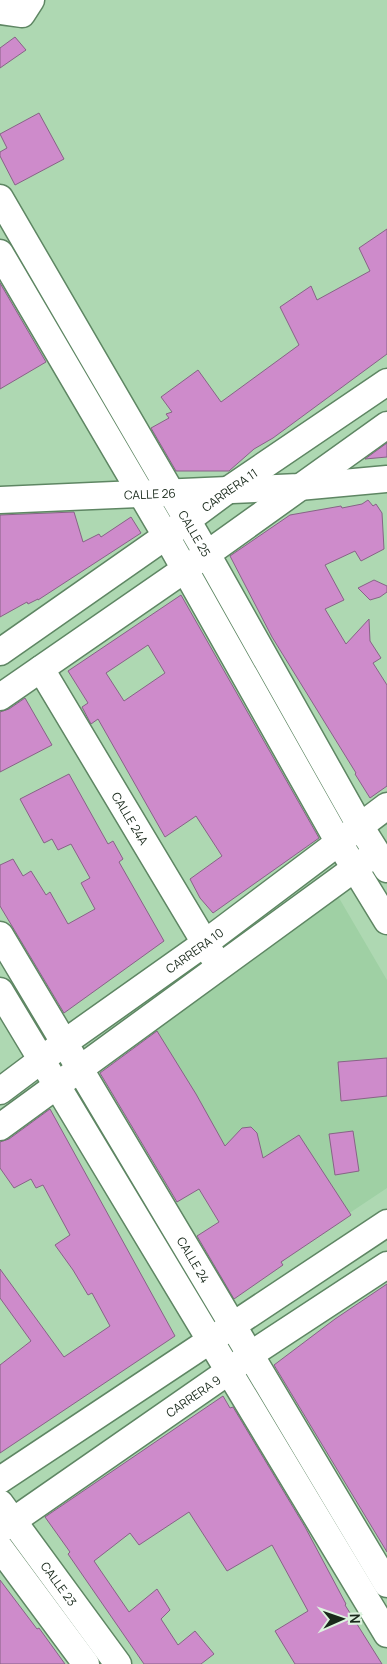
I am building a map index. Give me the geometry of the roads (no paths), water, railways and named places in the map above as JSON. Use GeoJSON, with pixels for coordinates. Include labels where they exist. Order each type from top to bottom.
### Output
{"type":"FeatureCollection","features":[{"type":"Feature","properties":{"kind":"street"},"geometry":{"type":"LineString","coordinates":[[0,11],[22,14],[31,0]]}},
{"type":"Feature","properties":{"kind":"street","name":"CALLE 25"},"geometry":{"type":"LineString","coordinates":[[4,213],[26,243],[171,492],[360,826],[384,856]]}},
{"type":"Feature","properties":{"kind":"street"},"geometry":{"type":"LineString","coordinates":[[26,243],[1,257],[166,536],[338,841],[387,921]]}},
{"type":"Feature","properties":{"kind":"street","name":"CARRERA 11"},"geometry":{"type":"LineString","coordinates":[[0,652],[166,536],[228,490],[387,382]]}},
{"type":"Feature","properties":{"kind":"street"},"geometry":{"type":"LineString","coordinates":[[0,698],[207,554],[387,425]]}},
{"type":"Feature","properties":{"kind":"street"},"geometry":{"type":"LineString","coordinates":[[300,487],[387,479]]}},
{"type":"Feature","properties":{"kind":"street","name":"CALLE 26"},"geometry":{"type":"LineString","coordinates":[[0,500],[300,487]]}},
{"type":"Feature","properties":{"kind":"street","name":"CALLE 24A"},"geometry":{"type":"LineString","coordinates":[[42,669],[220,967]]}},
{"type":"Feature","properties":{"kind":"street","name":"CARRERA 10"},"geometry":{"type":"LineString","coordinates":[[0,1091],[204,943],[387,806]]}},
{"type":"Feature","properties":{"kind":"street"},"geometry":{"type":"LineString","coordinates":[[0,1127],[356,868],[384,856]]}},
{"type":"Feature","properties":{"kind":"street","name":"CALLE 24"},"geometry":{"type":"LineString","coordinates":[[0,935],[387,1584]]}},
{"type":"Feature","properties":{"kind":"street"},"geometry":{"type":"LineString","coordinates":[[0,991],[387,1634]]}},
{"type":"Feature","properties":{"kind":"street"},"geometry":{"type":"LineString","coordinates":[[0,1480],[387,1222]]}},
{"type":"Feature","properties":{"kind":"street","name":"CARRERA 9"},"geometry":{"type":"LineString","coordinates":[[4,1518],[229,1371],[250,1354],[387,1264]]}},
{"type":"Feature","properties":{"kind":"street","name":"CALLE 23"},"geometry":{"type":"LineString","coordinates":[[4,1518],[118,1664]]}},
{"type":"Feature","properties":{"kind":"street","name":"CALLE 23"},"geometry":{"type":"LineString","coordinates":[[0,1548],[86,1664]]}}]}
